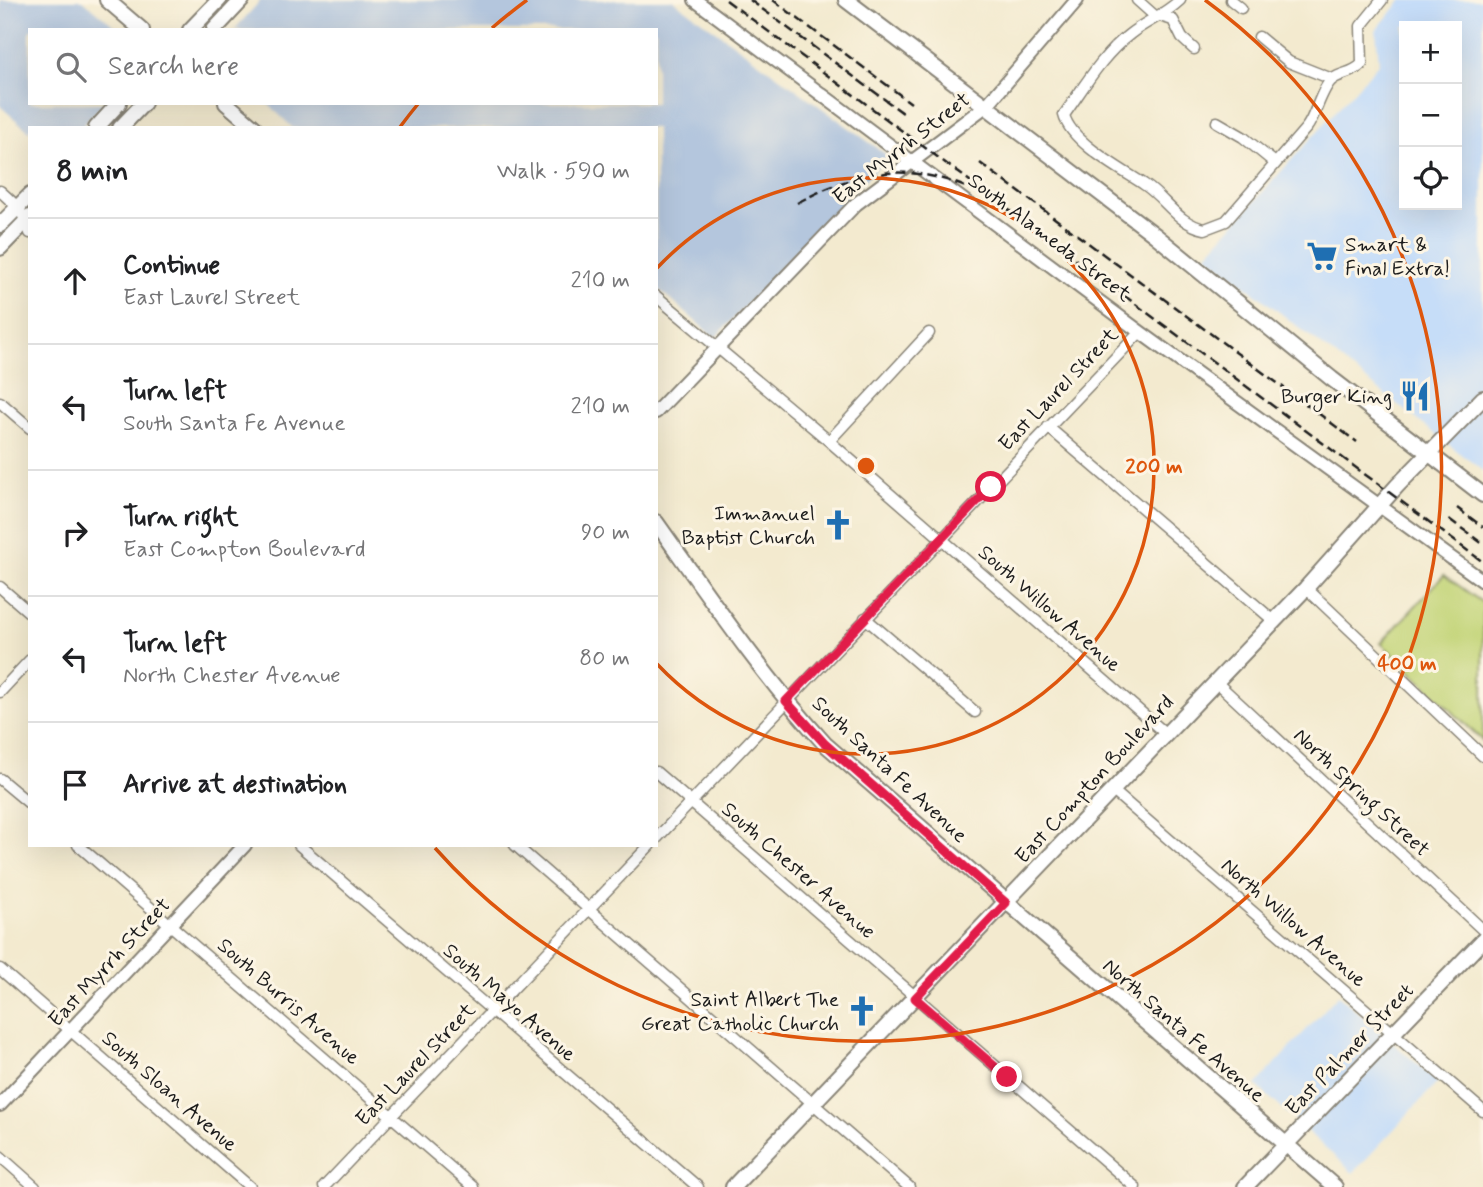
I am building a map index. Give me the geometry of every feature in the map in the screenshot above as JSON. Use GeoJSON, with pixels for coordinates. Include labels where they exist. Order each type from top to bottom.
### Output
{"type":"FeatureCollection","features":[{"type":"Feature","properties":{"kind":"main road"},"geometry":{"type":"LineString","coordinates":[[107,0],[140,28]]}},
{"type":"Feature","properties":{"kind":"main road"},"geometry":{"type":"LineString","coordinates":[[192,28],[219,0]]}},
{"type":"Feature","properties":{"kind":"main road"},"geometry":{"type":"LineString","coordinates":[[216,28],[242,0]]}},
{"type":"Feature","properties":{"kind":"main road"},"geometry":{"type":"LineString","coordinates":[[854,2],[1155,235],[1483,495]]}},
{"type":"Feature","properties":{"kind":"main road"},"geometry":{"type":"LineString","coordinates":[[98,126],[117,105]]}},
{"type":"Feature","properties":{"kind":"main road"},"geometry":{"type":"LineString","coordinates":[[122,126],[142,105]]}},
{"type":"Feature","properties":{"kind":"main road"},"geometry":{"type":"LineString","coordinates":[[228,105],[253,126]]}},
{"type":"Feature","properties":{"kind":"main road"},"geometry":{"type":"LineString","coordinates":[[0,225],[28,197]]}},
{"type":"Feature","properties":{"kind":"main road"},"geometry":{"type":"LineString","coordinates":[[0,248],[28,224]]}},
{"type":"Feature","properties":{"kind":"main road","name":"East Compton Boulevard"},"geometry":{"type":"LineString","coordinates":[[733,1187],[1306,588],[1483,398]]}},
{"type":"Feature","properties":{"kind":"main road","name":"South Santa Fe Avenue"},"geometry":{"type":"LineString","coordinates":[[658,525],[786,701],[825,744],[1006,903]]}},
{"type":"Feature","properties":{"kind":"main road","name":"North Santa Fe Avenue"},"geometry":{"type":"LineString","coordinates":[[1006,903],[1335,1187]]}},
{"type":"Feature","properties":{"kind":"main road","name":"East Palmer Street"},"geometry":{"type":"LineString","coordinates":[[1245,1187],[1483,940]]}},
{"type":"Feature","properties":{"kind":"street","name":"South Alameda Street"},"geometry":{"type":"LineString","coordinates":[[695,0],[913,160],[1140,332],[1483,581]]}},
{"type":"Feature","properties":{"kind":"street","name":"East Myrrh Street"},"geometry":{"type":"LineString","coordinates":[[658,410],[856,204],[987,105],[1077,0]]}},
{"type":"Feature","properties":{"kind":"street"},"geometry":{"type":"LineString","coordinates":[[1137,0],[1159,17],[1173,20],[1182,38],[1194,49]]}},
{"type":"Feature","properties":{"kind":"street"},"geometry":{"type":"LineString","coordinates":[[1180,0],[1159,17],[1130,34],[1091,74],[1064,116],[1070,127],[1106,160],[1145,185],[1175,214],[1194,227],[1205,229],[1226,221],[1316,114],[1323,89],[1332,79],[1354,72],[1362,64],[1361,26],[1382,0]]}},
{"type":"Feature","properties":{"kind":"street"},"geometry":{"type":"LineString","coordinates":[[1231,0],[1241,8]]}},
{"type":"Feature","properties":{"kind":"street"},"geometry":{"type":"LineString","coordinates":[[1259,37],[1289,62],[1332,79]]}},
{"type":"Feature","properties":{"kind":"street"},"geometry":{"type":"LineString","coordinates":[[1217,122],[1244,137],[1275,163]]}},
{"type":"Feature","properties":{"kind":"street"},"geometry":{"type":"LineString","coordinates":[[0,191],[18,207],[28,222]]}},
{"type":"Feature","properties":{"kind":"street","name":"South Willow Avenue"},"geometry":{"type":"LineString","coordinates":[[658,298],[829,441],[1166,734]]}},
{"type":"Feature","properties":{"kind":"street"},"geometry":{"type":"LineString","coordinates":[[829,441],[929,332]]}},
{"type":"Feature","properties":{"kind":"street","name":"East Laurel Street"},"geometry":{"type":"LineString","coordinates":[[658,837],[1140,332]]}},
{"type":"Feature","properties":{"kind":"street"},"geometry":{"type":"LineString","coordinates":[[0,402],[28,426]]}},
{"type":"Feature","properties":{"kind":"street"},"geometry":{"type":"LineString","coordinates":[[1048,426],[1274,621]]}},
{"type":"Feature","properties":{"kind":"street"},"geometry":{"type":"LineString","coordinates":[[0,587],[28,610]]}},
{"type":"Feature","properties":{"kind":"street"},"geometry":{"type":"LineString","coordinates":[[1306,588],[1483,756]]}},
{"type":"Feature","properties":{"kind":"street"},"geometry":{"type":"LineString","coordinates":[[865,618],[975,712]]}},
{"type":"Feature","properties":{"kind":"street"},"geometry":{"type":"LineString","coordinates":[[0,692],[28,662]]}},
{"type":"Feature","properties":{"kind":"street","name":"North Spring Street"},"geometry":{"type":"LineString","coordinates":[[1216,682],[1483,930]]}},
{"type":"Feature","properties":{"kind":"street","name":"South Chester Avenue"},"geometry":{"type":"LineString","coordinates":[[658,774],[1135,1187]]}},
{"type":"Feature","properties":{"kind":"street"},"geometry":{"type":"LineString","coordinates":[[0,779],[28,802]]}},
{"type":"Feature","properties":{"kind":"street","name":"North Willow Avenue"},"geometry":{"type":"LineString","coordinates":[[1112,790],[1483,1111]]}},
{"type":"Feature","properties":{"kind":"street","name":"South Burris Avenue"},"geometry":{"type":"LineString","coordinates":[[80,847],[474,1187]]}},
{"type":"Feature","properties":{"kind":"street","name":"East Myrrh Street"},"geometry":{"type":"LineString","coordinates":[[0,1105],[243,847]]}},
{"type":"Feature","properties":{"kind":"street","name":"South Mayo Avenue"},"geometry":{"type":"LineString","coordinates":[[301,847],[698,1187]]}},
{"type":"Feature","properties":{"kind":"street"},"geometry":{"type":"LineString","coordinates":[[517,847],[909,1187]]}},
{"type":"Feature","properties":{"kind":"street","name":"East Laurel Street"},"geometry":{"type":"LineString","coordinates":[[324,1187],[648,847]]}},
{"type":"Feature","properties":{"kind":"street","name":"South Sloan Avenue"},"geometry":{"type":"LineString","coordinates":[[0,969],[250,1187]]}},
{"type":"Feature","properties":{"kind":"street"},"geometry":{"type":"LineString","coordinates":[[0,1156],[35,1187]]}},
{"type":"Feature","properties":{"kind":"shaded area"},"geometry":{"type":"Polygon","coordinates":[[[0,0],[83,0],[117,28],[28,28],[28,105],[102,105],[82,126],[28,126],[28,130],[0,106],[0,0]]]}},
{"type":"Feature","properties":{"kind":"shaded area"},"geometry":{"type":"Polygon","coordinates":[[[261,0],[673,0],[888,156],[715,338],[658,289],[658,126],[291,126],[269,105],[658,105],[658,28],[236,28],[261,0]]]}},
{"type":"Feature","properties":{"kind":"shaded area"},"geometry":{"type":"Polygon","coordinates":[[[1402,0],[1483,0],[1483,471],[1206,255],[1379,63],[1376,30],[1402,0]]]}},
{"type":"Feature","properties":{"kind":"shaded area"},"geometry":{"type":"Polygon","coordinates":[[[1338,995],[1438,1082],[1353,1173],[1256,1085],[1338,995]]]}},
{"type":"Feature","properties":{"kind":"green space"},"geometry":{"type":"Polygon","coordinates":[[[1444,575],[1483,603],[1483,741],[1381,643],[1444,575]]]}},
{"type":"Feature","properties":{"kind":"railway"},"geometry":{"type":"LineString","coordinates":[[726,0],[1483,562]]}},
{"type":"Feature","properties":{"kind":"railway"},"geometry":{"type":"LineString","coordinates":[[750,0],[903,113]]}},
{"type":"Feature","properties":{"kind":"railway"},"geometry":{"type":"LineString","coordinates":[[773,0],[911,103]]}},
{"type":"Feature","properties":{"kind":"railway"},"geometry":{"type":"LineString","coordinates":[[980,163],[1357,442]]}},
{"type":"Feature","properties":{"kind":"railway"},"geometry":{"type":"LineString","coordinates":[[797,203],[840,183],[882,174],[925,175],[970,189]]}},
{"type":"Feature","properties":{"kind":"railway"},"geometry":{"type":"LineString","coordinates":[[1457,508],[1483,527]]}},
{"type":"Feature","properties":{"kind":"railway"},"geometry":{"type":"LineString","coordinates":[[1449,519],[1483,544]]}},
{"type":"Feature","properties":{"kind":"place","name":"Smart & Final Extra!"},"geometry":{"type":"Point","coordinates":[1322,256]}},
{"type":"Feature","properties":{"kind":"place","name":"Burger King"},"geometry":{"type":"Point","coordinates":[1415,396]}},
{"type":"Feature","properties":{"kind":"place","name":"Immanuel Baptist Church"},"geometry":{"type":"Point","coordinates":[838,525]}},
{"type":"Feature","properties":{"kind":"place","name":"Saint Albert The Great Catholic Church"},"geometry":{"type":"Point","coordinates":[862,1011]}},
{"type":"Feature","properties":{"kind":"route"},"geometry":{"type":"LineString","coordinates":[[991,487],[786,701],[825,744],[1006,903],[915,998],[1007,1077]]}}]}
